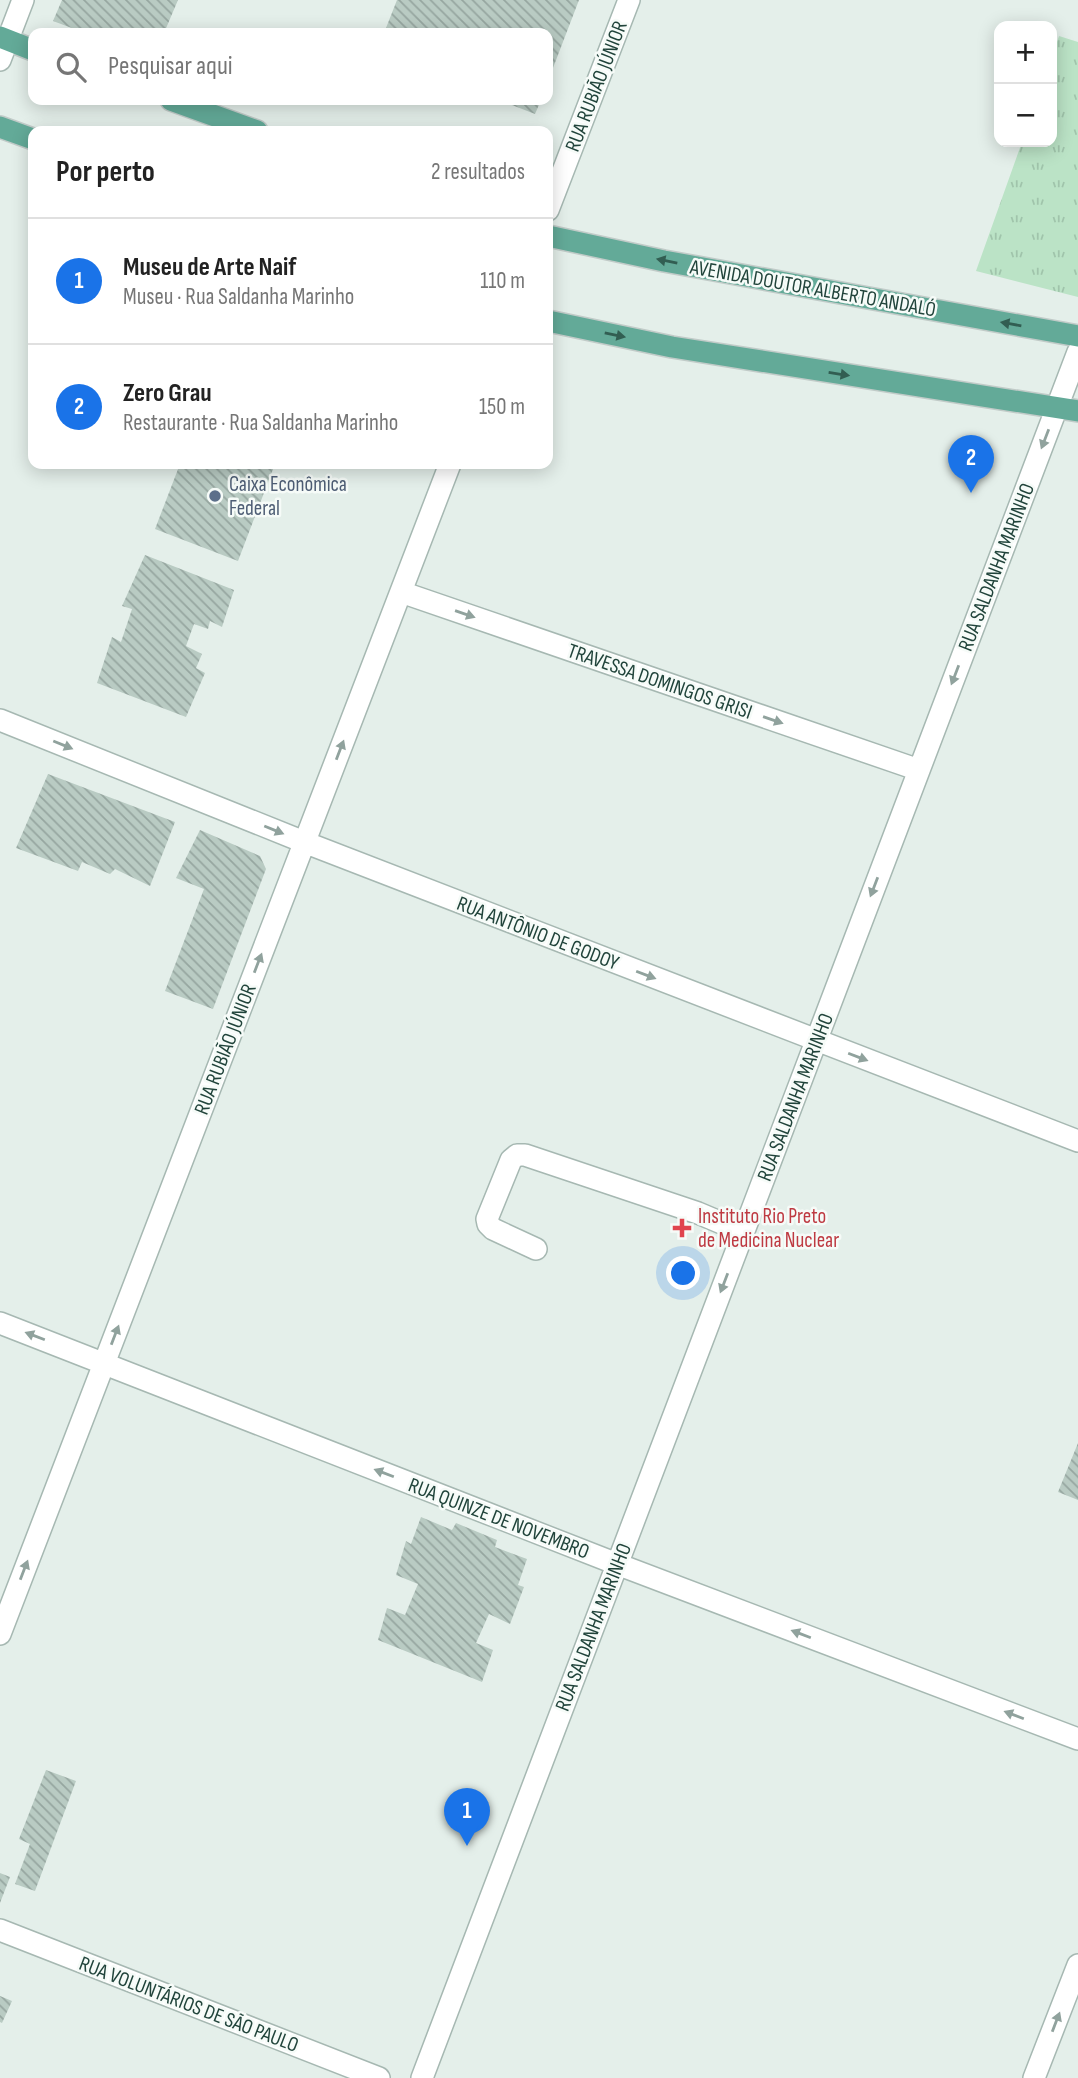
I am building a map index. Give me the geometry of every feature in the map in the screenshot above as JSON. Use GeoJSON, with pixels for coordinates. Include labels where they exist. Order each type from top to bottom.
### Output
{"type":"FeatureCollection","features":[{"type":"Feature","properties":{"kind":"main road"},"geometry":{"type":"LineString","coordinates":[[3,46],[28,49]]}},
{"type":"Feature","properties":{"kind":"main road"},"geometry":{"type":"LineString","coordinates":[[185,105],[243,126]]}},
{"type":"Feature","properties":{"kind":"main road"},"geometry":{"type":"LineString","coordinates":[[0,127],[28,137]]}},
{"type":"Feature","properties":{"kind":"main road","name":"AVENIDA DOUTOR ALBERTO ANDALÓ"},"geometry":{"type":"LineString","coordinates":[[553,237],[664,261],[1078,336]]}},
{"type":"Feature","properties":{"kind":"main road"},"geometry":{"type":"LineString","coordinates":[[553,322],[672,347],[1078,411]]}},
{"type":"Feature","properties":{"kind":"street"},"geometry":{"type":"LineString","coordinates":[[3,46],[23,0]]}},
{"type":"Feature","properties":{"kind":"street","name":"RUA RUBIÃO JÚNIOR"},"geometry":{"type":"LineString","coordinates":[[553,198],[629,0]]}},
{"type":"Feature","properties":{"kind":"street","name":"RUA SALDANHA MARINHO"},"geometry":{"type":"LineString","coordinates":[[422,2078],[1078,352]]}},
{"type":"Feature","properties":{"kind":"street","name":"RUA RUBIÃO JÚNIOR"},"geometry":{"type":"LineString","coordinates":[[0,1634],[448,469]]}},
{"type":"Feature","properties":{"kind":"street","name":"TRAVESSA DOMINGOS GRISI"},"geometry":{"type":"LineString","coordinates":[[401,592],[919,770]]}},
{"type":"Feature","properties":{"kind":"street","name":"RUA ANTÔNIO DE GODOY"},"geometry":{"type":"LineString","coordinates":[[0,720],[304,842],[1078,1141]]}},
{"type":"Feature","properties":{"kind":"street"},"geometry":{"type":"LineString","coordinates":[[536,1249],[493,1229],[486,1219],[511,1160],[517,1155],[525,1155],[698,1213],[743,1232]]}},
{"type":"Feature","properties":{"kind":"street","name":"RUA QUINZE DE NOVEMBRO"},"geometry":{"type":"LineString","coordinates":[[0,1323],[617,1564],[1078,1739]]}},
{"type":"Feature","properties":{"kind":"street","name":"RUA VOLUNTÁRIOS DE SÃO PAULO"},"geometry":{"type":"LineString","coordinates":[[0,1930],[379,2078]]}},
{"type":"Feature","properties":{"kind":"street"},"geometry":{"type":"LineString","coordinates":[[1034,2078],[1078,1965]]}},
{"type":"Feature","properties":{"kind":"green space"},"geometry":{"type":"Polygon","coordinates":[[[1059,36],[1078,42],[1078,297],[976,271],[1020,147],[1057,147],[1059,36]]]}},
{"type":"Feature","properties":{"kind":"building"},"geometry":{"type":"Polygon","coordinates":[[[62,0],[178,0],[166,28],[72,28],[53,21],[62,0]]]}},
{"type":"Feature","properties":{"kind":"building"},"geometry":{"type":"Polygon","coordinates":[[[397,0],[579,0],[553,68],[553,28],[386,28],[397,0]]]}},
{"type":"Feature","properties":{"kind":"building"},"geometry":{"type":"Polygon","coordinates":[[[512,105],[539,105],[535,114],[512,105]]]}},
{"type":"Feature","properties":{"kind":"building","name":"Caixa Econômica Federal"},"geometry":{"type":"Polygon","coordinates":[[[178,469],[273,469],[238,561],[155,529],[178,469]]]}},
{"type":"Feature","properties":{"kind":"building"},"geometry":{"type":"Polygon","coordinates":[[[145,555],[234,590],[222,627],[210,621],[208,629],[194,624],[186,646],[202,654],[196,668],[205,673],[186,717],[97,683],[112,637],[121,642],[132,609],[122,606],[145,555]]]}},
{"type":"Feature","properties":{"kind":"building"},"geometry":{"type":"Polygon","coordinates":[[[48,774],[175,822],[150,886],[115,869],[110,874],[82,862],[78,871],[16,848],[48,774]]]}},
{"type":"Feature","properties":{"kind":"building"},"geometry":{"type":"Polygon","coordinates":[[[200,830],[260,856],[266,869],[213,1009],[165,991],[204,889],[176,878],[200,830]]]}},
{"type":"Feature","properties":{"kind":"building"},"geometry":{"type":"Polygon","coordinates":[[[1078,1443],[1078,1500],[1058,1492],[1078,1443]]]}},
{"type":"Feature","properties":{"kind":"building"},"geometry":{"type":"Polygon","coordinates":[[[421,1517],[452,1530],[456,1523],[497,1540],[495,1547],[527,1559],[518,1585],[524,1587],[510,1624],[489,1614],[476,1643],[493,1650],[482,1682],[378,1640],[387,1608],[405,1615],[418,1584],[396,1575],[406,1541],[411,1544],[421,1517]]]}},
{"type":"Feature","properties":{"kind":"building"},"geometry":{"type":"Polygon","coordinates":[[[46,1770],[76,1781],[35,1891],[15,1884],[30,1844],[19,1839],[46,1770]]]}},
{"type":"Feature","properties":{"kind":"building"},"geometry":{"type":"Polygon","coordinates":[[[0,1873],[10,1877],[0,1903],[0,1873]]]}},
{"type":"Feature","properties":{"kind":"building"},"geometry":{"type":"Polygon","coordinates":[[[0,1996],[12,2001],[2,2023],[0,2022],[0,1996]]]}},
{"type":"Feature","properties":{"kind":"place","name":"Zero Grau"},"geometry":{"type":"Point","coordinates":[971,493]}},
{"type":"Feature","properties":{"kind":"place","name":"Caixa Econômica Federal"},"geometry":{"type":"Point","coordinates":[215,496]}},
{"type":"Feature","properties":{"kind":"place","name":"Instituto Rio Preto de Medicina Nuclear"},"geometry":{"type":"Point","coordinates":[682,1228]}},
{"type":"Feature","properties":{"kind":"place","name":"Museu de Arte Naif"},"geometry":{"type":"Point","coordinates":[467,1846]}}]}
